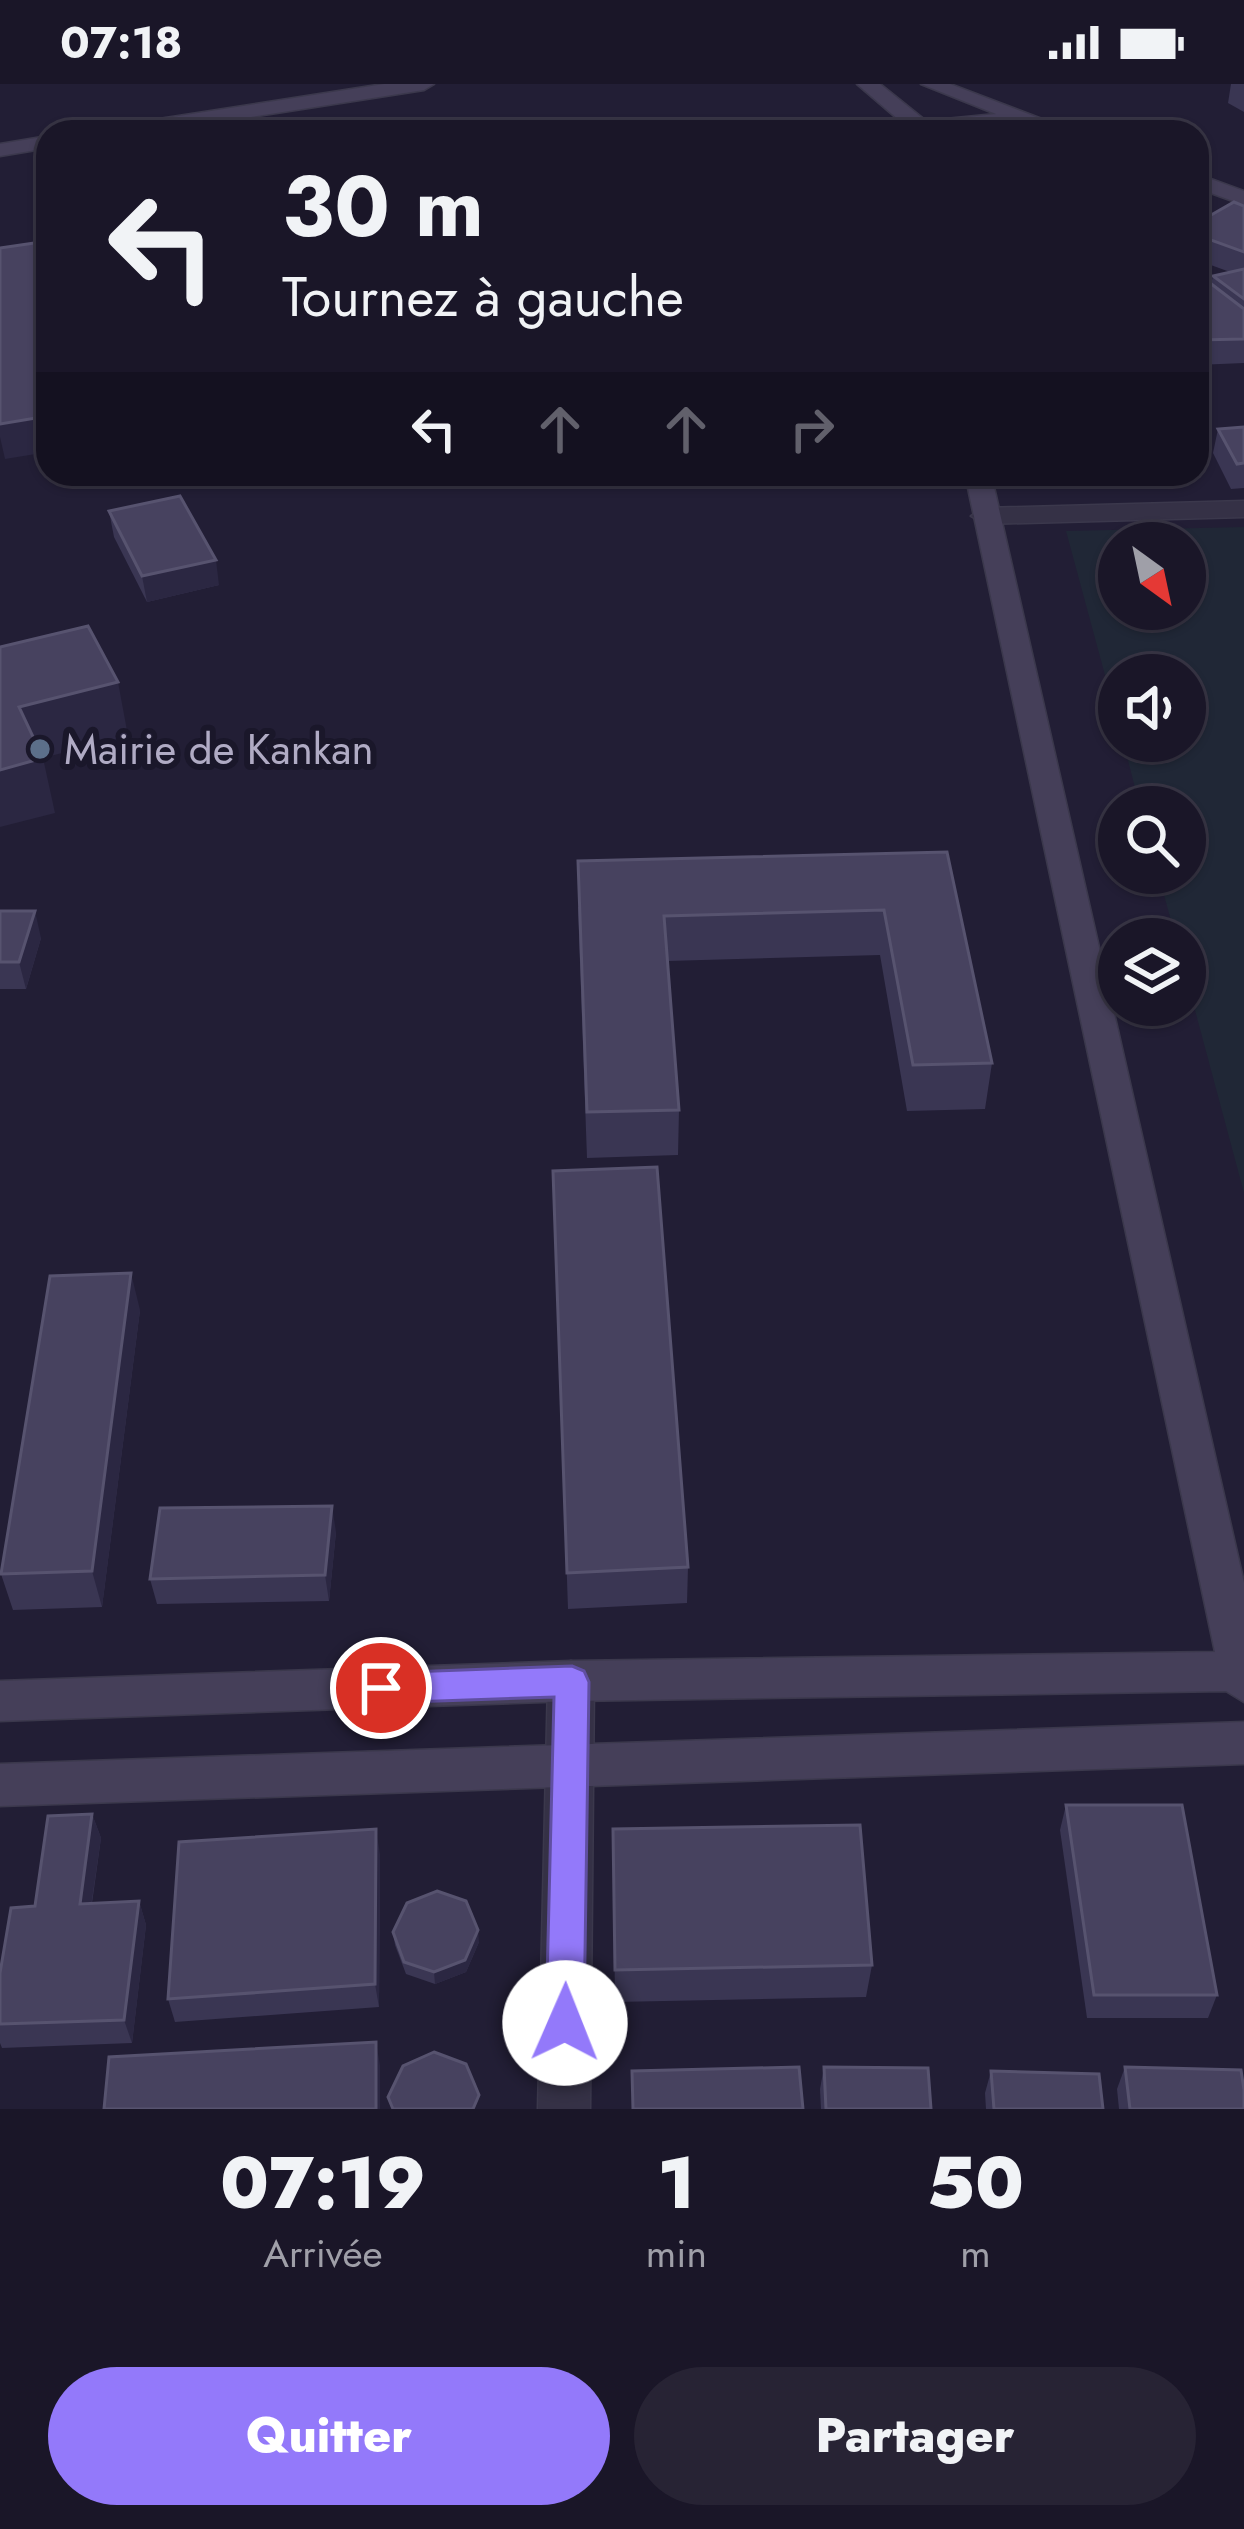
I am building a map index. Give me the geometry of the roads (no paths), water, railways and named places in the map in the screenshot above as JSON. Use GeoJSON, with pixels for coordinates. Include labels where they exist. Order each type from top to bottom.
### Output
{"type":"FeatureCollection","features":[{"type":"Feature","properties":{"kind":"street"},"geometry":{"type":"LineString","coordinates":[[192,120],[424,84]]}},
{"type":"Feature","properties":{"kind":"street"},"geometry":{"type":"LineString","coordinates":[[867,84],[912,120]]}},
{"type":"Feature","properties":{"kind":"street"},"geometry":{"type":"LineString","coordinates":[[931,84],[1033,120]]}},
{"type":"Feature","properties":{"kind":"street"},"geometry":{"type":"LineString","coordinates":[[1011,120],[1028,118]]}},
{"type":"Feature","properties":{"kind":"street"},"geometry":{"type":"LineString","coordinates":[[0,150],[36,144]]}},
{"type":"Feature","properties":{"kind":"street"},"geometry":{"type":"LineString","coordinates":[[1209,186],[1244,199]]}},
{"type":"Feature","properties":{"kind":"street"},"geometry":{"type":"LineString","coordinates":[[0,1701],[572,1682],[1243,1675],[981,486]]}},
{"type":"Feature","properties":{"kind":"street"},"geometry":{"type":"LineString","coordinates":[[985,516],[1244,509]]}},
{"type":"Feature","properties":{"kind":"street"},"geometry":{"type":"LineString","coordinates":[[564,2109],[572,1682]]}},
{"type":"Feature","properties":{"kind":"street"},"geometry":{"type":"LineString","coordinates":[[0,1785],[1244,1743]]}},
{"type":"Feature","properties":{"kind":"place","name":"Mairie de Kankan"},"geometry":{"type":"Point","coordinates":[40,749]}}]}
